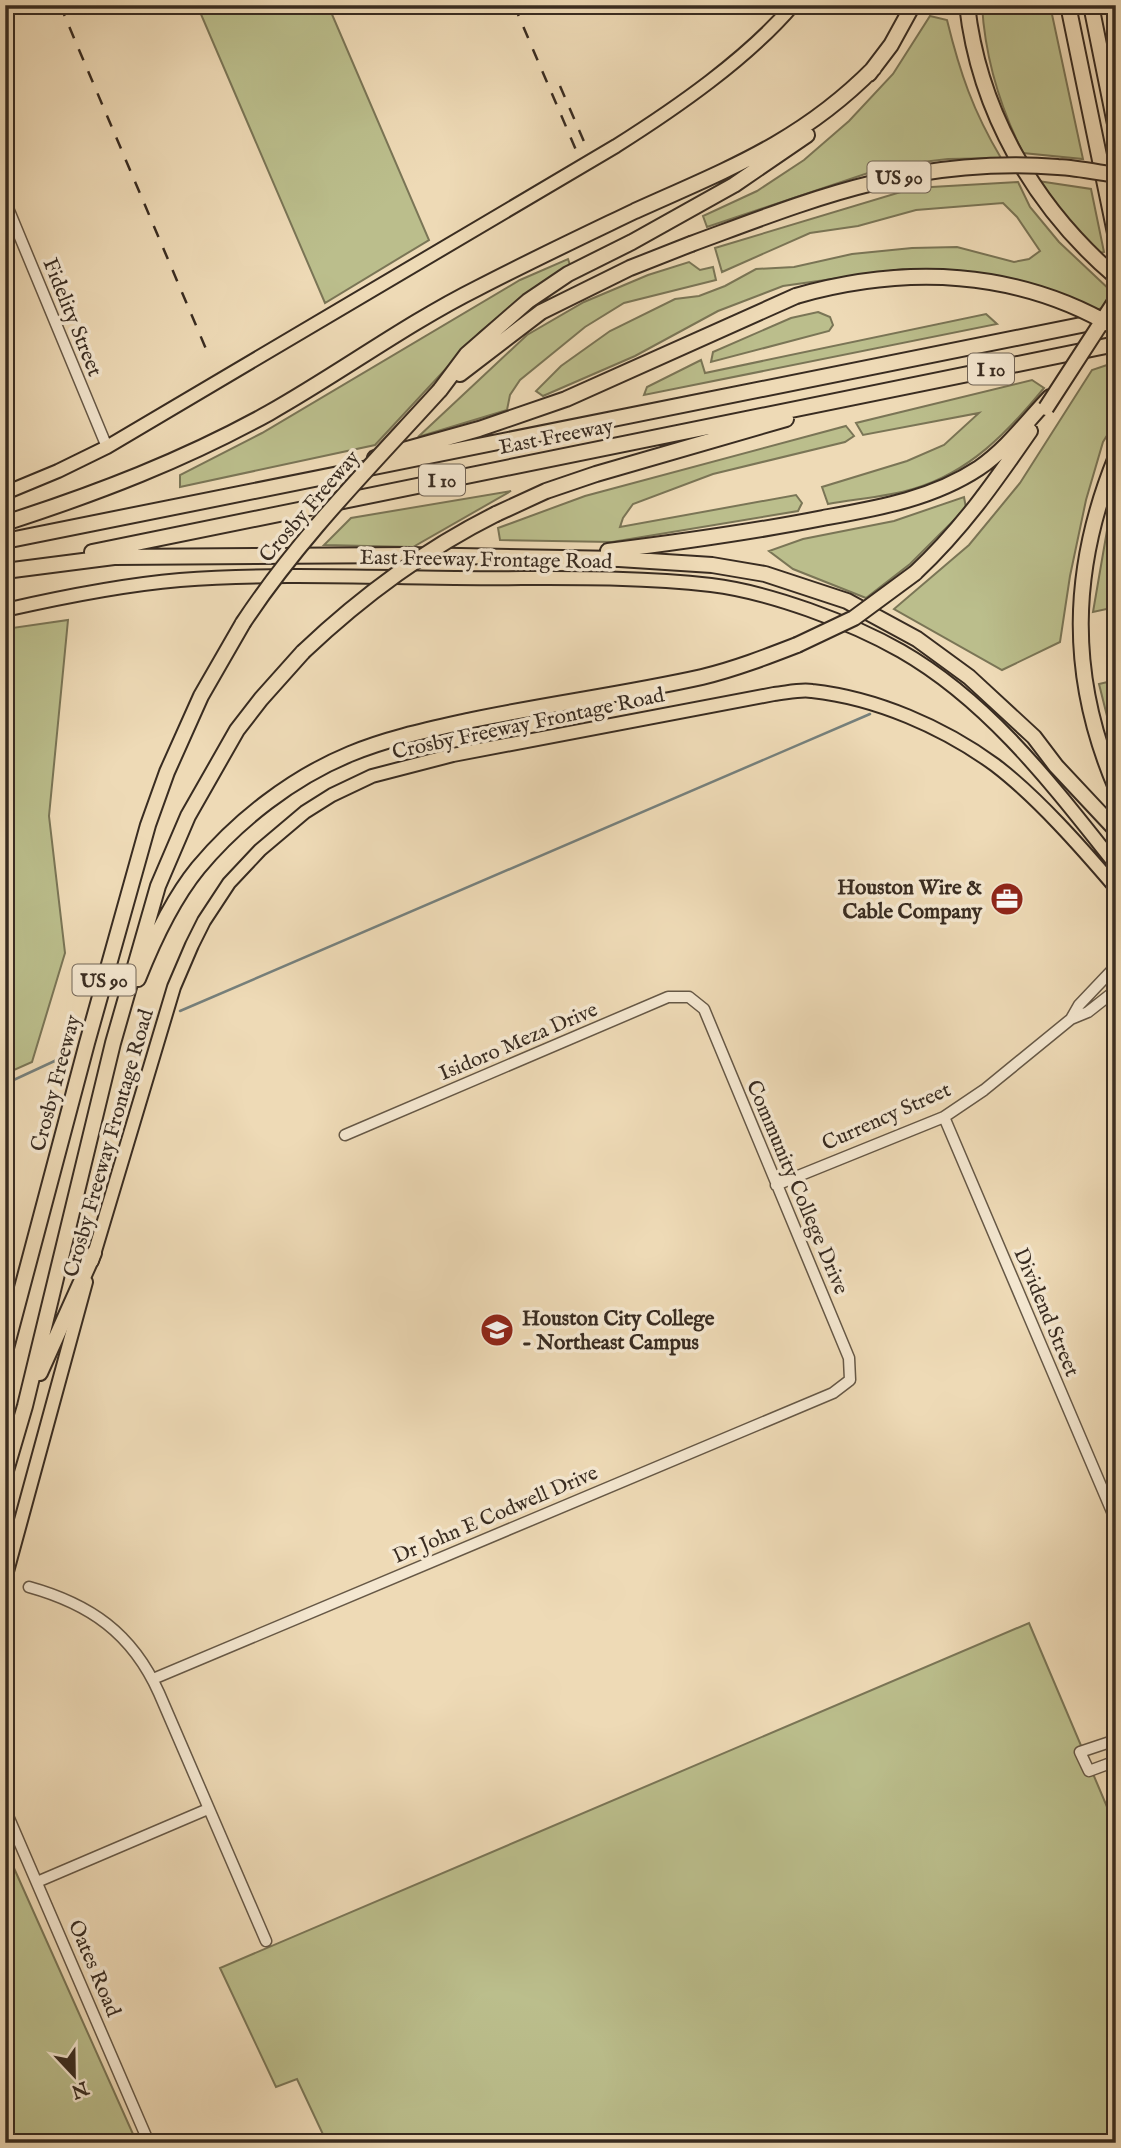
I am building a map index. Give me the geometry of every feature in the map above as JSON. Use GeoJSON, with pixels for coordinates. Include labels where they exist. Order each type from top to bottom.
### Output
{"type":"FeatureCollection","features":[{"type":"Feature","properties":{"kind":"highway"},"geometry":{"type":"LineString","coordinates":[[470,358],[520,308],[568,274],[700,204],[781,155],[823,123],[874,68],[914,5]]}},
{"type":"Feature","properties":{"kind":"highway"},"geometry":{"type":"LineString","coordinates":[[967,5],[983,83],[1000,126],[1021,165],[1048,205],[1076,238],[1116,277]]}},
{"type":"Feature","properties":{"kind":"highway"},"geometry":{"type":"LineString","coordinates":[[1068,5],[1116,238]]}},
{"type":"Feature","properties":{"kind":"highway"},"geometry":{"type":"LineString","coordinates":[[1091,5],[1116,129]]}},
{"type":"Feature","properties":{"kind":"highway"},"geometry":{"type":"LineString","coordinates":[[5,523],[112,488],[229,434],[269,413],[474,290],[776,145],[830,108],[874,68]]}},
{"type":"Feature","properties":{"kind":"highway","name":"Crosby Freeway"},"geometry":{"type":"LineString","coordinates":[[5,1352],[90,1030],[148,825],[167,772],[201,696],[267,586],[317,526],[470,358],[541,312],[630,268],[827,196],[874,182],[1004,166],[1057,167],[1116,175]]}},
{"type":"Feature","properties":{"kind":"highway"},"geometry":{"type":"LineString","coordinates":[[287,485],[540,408],[612,379],[796,296],[870,279],[920,276],[1009,285],[1037,292],[1093,314],[1116,328]]}},
{"type":"Feature","properties":{"kind":"highway"},"geometry":{"type":"LineString","coordinates":[[558,556],[769,529],[892,505],[950,485],[980,467],[1018,434],[1044,406],[1116,300]]}},
{"type":"Feature","properties":{"kind":"highway","name":"East Freeway"},"geometry":{"type":"LineString","coordinates":[[5,541],[1116,318]]}},
{"type":"Feature","properties":{"kind":"highway","name":"East Freeway"},"geometry":{"type":"LineString","coordinates":[[5,570],[1110,345]]}},
{"type":"Feature","properties":{"kind":"highway","name":"US 90"},"geometry":{"type":"LineString","coordinates":[[5,1474],[25,1406],[113,1043],[158,886],[188,816],[237,730],[261,699],[303,652],[372,590],[452,536],[496,514],[546,491],[596,474],[878,393]]}},
{"type":"Feature","properties":{"kind":"highway"},"geometry":{"type":"LineString","coordinates":[[113,1043],[144,964],[176,900],[197,869],[249,816],[282,791],[351,753],[428,730],[531,707],[703,677],[754,662],[854,618],[915,573],[955,534],[971,515],[1044,406]]}},
{"type":"Feature","properties":{"kind":"highway"},"geometry":{"type":"LineString","coordinates":[[1116,457],[1086,553],[1080,649],[1084,687],[1100,750],[1116,788]]}},
{"type":"Feature","properties":{"kind":"highway"},"geometry":{"type":"LineString","coordinates":[[5,570],[114,557],[181,555],[558,556],[677,562],[733,568],[788,581],[848,601],[917,639],[970,677],[1034,737],[1056,766],[1116,830]]}},
{"type":"Feature","properties":{"kind":"highway"},"geometry":{"type":"LineString","coordinates":[[25,1406],[94,1253]]}},
{"type":"Feature","properties":{"kind":"main road"},"geometry":{"type":"LineString","coordinates":[[5,492],[58,471],[107,447],[523,203],[655,122],[727,67],[793,5]]}},
{"type":"Feature","properties":{"kind":"main road","name":"East Freeway Frontage Road"},"geometry":{"type":"LineString","coordinates":[[5,610],[178,580],[274,576],[625,580],[713,585],[777,600],[820,614],[901,651],[947,682],[1034,765],[1116,865]]}},
{"type":"Feature","properties":{"kind":"main road","name":"Crosby Freeway Frontage Road"},"geometry":{"type":"LineString","coordinates":[[5,1579],[94,1253],[174,987],[204,921],[229,883],[276,836],[305,812],[332,795],[372,776],[466,752],[774,694],[810,690],[866,702],[918,721],[960,742],[996,766],[1037,803],[1116,888]]}},
{"type":"Feature","properties":{"kind":"street","name":"Fidelity Street"},"geometry":{"type":"LineString","coordinates":[[5,201],[107,447]]}},
{"type":"Feature","properties":{"kind":"street","name":"Currency Street"},"geometry":{"type":"LineString","coordinates":[[1071,1019],[1079,1005],[1116,967]]}},
{"type":"Feature","properties":{"kind":"street"},"geometry":{"type":"LineString","coordinates":[[1107,975],[1116,987]]}},
{"type":"Feature","properties":{"kind":"street","name":"Currency Street"},"geometry":{"type":"LineString","coordinates":[[776,1185],[944,1117],[984,1090],[1071,1019],[1088,1012],[1116,987]]}},
{"type":"Feature","properties":{"kind":"street","name":"Isidoro Meza Drive"},"geometry":{"type":"LineString","coordinates":[[345,1135],[668,997],[689,997],[704,1009]]}},
{"type":"Feature","properties":{"kind":"street","name":"Community College Drive"},"geometry":{"type":"LineString","coordinates":[[704,1009],[849,1358],[850,1380]]}},
{"type":"Feature","properties":{"kind":"street","name":"Dividend Street"},"geometry":{"type":"LineString","coordinates":[[944,1117],[1116,1521]]}},
{"type":"Feature","properties":{"kind":"street","name":"Dr John E Codwell Drive"},"geometry":{"type":"LineString","coordinates":[[153,1679],[833,1393],[850,1380]]}},
{"type":"Feature","properties":{"kind":"street"},"geometry":{"type":"LineString","coordinates":[[29,1587],[81,1605],[106,1622],[125,1639],[153,1679],[266,1941]]}},
{"type":"Feature","properties":{"kind":"street"},"geometry":{"type":"LineString","coordinates":[[1116,1741],[1080,1752],[1089,1770],[1116,1761]]}},
{"type":"Feature","properties":{"kind":"street","name":"Oates Road"},"geometry":{"type":"LineString","coordinates":[[5,1809],[149,2143]]}},
{"type":"Feature","properties":{"kind":"street"},"geometry":{"type":"LineString","coordinates":[[37,1882],[208,1809]]}},
{"type":"Feature","properties":{"kind":"green space"},"geometry":{"type":"Polygon","coordinates":[[[197,5],[328,5],[429,240],[325,303],[197,5]]]}},
{"type":"Feature","properties":{"kind":"green space"},"geometry":{"type":"Polygon","coordinates":[[[982,5],[1050,5],[1083,159],[1023,153],[995,81],[986,44],[982,5]]]}},
{"type":"Feature","properties":{"kind":"green space"},"geometry":{"type":"Polygon","coordinates":[[[930,16],[947,20],[968,91],[1001,158],[948,159],[889,166],[707,227],[703,216],[757,191],[804,160],[849,121],[893,74],[930,16]]]}},
{"type":"Feature","properties":{"kind":"green space"},"geometry":{"type":"Polygon","coordinates":[[[1038,181],[1091,189],[1104,252],[1100,253],[1058,210],[1038,181]]]}},
{"type":"Feature","properties":{"kind":"green space"},"geometry":{"type":"Polygon","coordinates":[[[1018,182],[1030,207],[1059,242],[1112,292],[1103,308],[1095,310],[1026,283],[969,274],[903,269],[783,286],[718,311],[635,356],[543,396],[536,391],[561,366],[610,331],[675,299],[699,296],[756,269],[794,267],[852,254],[912,248],[957,247],[1014,262],[1029,259],[1040,251],[1017,217],[1003,203],[916,210],[858,226],[810,233],[722,272],[715,248],[914,188],[1018,182]]]}},
{"type":"Feature","properties":{"kind":"green space"},"geometry":{"type":"Polygon","coordinates":[[[568,259],[570,265],[533,289],[480,332],[375,445],[180,487],[180,475],[262,433],[520,280],[568,259]]]}},
{"type":"Feature","properties":{"kind":"green space"},"geometry":{"type":"Polygon","coordinates":[[[689,262],[700,270],[713,267],[716,280],[624,303],[585,327],[520,380],[510,395],[507,410],[418,437],[527,335],[584,302],[648,275],[689,262]]]}},
{"type":"Feature","properties":{"kind":"green space"},"geometry":{"type":"Polygon","coordinates":[[[818,312],[830,317],[833,325],[829,331],[711,362],[713,352],[791,318],[818,312]]]}},
{"type":"Feature","properties":{"kind":"green space"},"geometry":{"type":"Polygon","coordinates":[[[986,314],[997,324],[644,395],[647,387],[701,360],[705,373],[986,314]]]}},
{"type":"Feature","properties":{"kind":"green space"},"geometry":{"type":"Polygon","coordinates":[[[1116,362],[1116,421],[1103,442],[1086,500],[1060,642],[1002,670],[894,609],[969,545],[1020,483],[1092,370],[1116,362]]]}},
{"type":"Feature","properties":{"kind":"green space"},"geometry":{"type":"Polygon","coordinates":[[[1032,380],[1044,388],[1031,404],[986,449],[952,473],[903,492],[828,504],[822,487],[907,461],[944,445],[979,413],[863,435],[856,423],[1032,380]]]}},
{"type":"Feature","properties":{"kind":"green space"},"geometry":{"type":"Polygon","coordinates":[[[846,426],[854,436],[845,442],[713,474],[633,504],[620,527],[796,495],[802,503],[798,511],[612,542],[500,540],[498,528],[585,496],[846,426]]]}},
{"type":"Feature","properties":{"kind":"green space"},"geometry":{"type":"Polygon","coordinates":[[[511,491],[413,547],[324,545],[351,518],[511,491]]]}},
{"type":"Feature","properties":{"kind":"green space"},"geometry":{"type":"Polygon","coordinates":[[[964,497],[966,508],[910,564],[866,598],[793,569],[769,551],[803,539],[894,521],[964,497]]]}},
{"type":"Feature","properties":{"kind":"green space"},"geometry":{"type":"Polygon","coordinates":[[[1116,498],[1116,607],[1093,612],[1110,513],[1116,498]]]}},
{"type":"Feature","properties":{"kind":"green space"},"geometry":{"type":"Polygon","coordinates":[[[68,620],[49,816],[65,953],[32,1062],[5,1074],[5,629],[68,620]]]}},
{"type":"Feature","properties":{"kind":"green space"},"geometry":{"type":"Polygon","coordinates":[[[1116,680],[1116,752],[1099,684],[1116,680]]]}},
{"type":"Feature","properties":{"kind":"green space"},"geometry":{"type":"Polygon","coordinates":[[[1029,1623],[1116,1828],[1116,2143],[327,2143],[297,2079],[276,2087],[220,1968],[1029,1623]]]}},
{"type":"Feature","properties":{"kind":"green space"},"geometry":{"type":"Polygon","coordinates":[[[5,1848],[137,2143],[5,2143],[5,1848]]]}},
{"type":"Feature","properties":{"kind":"waterway"},"geometry":{"type":"LineString","coordinates":[[180,1011],[870,714]]}},
{"type":"Feature","properties":{"kind":"waterway"},"geometry":{"type":"LineString","coordinates":[[5,1084],[61,1058]]}},
{"type":"Feature","properties":{"kind":"railway"},"geometry":{"type":"LineString","coordinates":[[60,5],[209,356]]}},
{"type":"Feature","properties":{"kind":"railway"},"geometry":{"type":"LineString","coordinates":[[514,5],[576,150]]}},
{"type":"Feature","properties":{"kind":"railway"},"geometry":{"type":"LineString","coordinates":[[560,86],[585,144]]}},
{"type":"Feature","properties":{"kind":"place","name":"Houston Wire & Cable Company"},"geometry":{"type":"Point","coordinates":[1007,899]}},
{"type":"Feature","properties":{"kind":"place","name":"Houston City College - Northeast Campus"},"geometry":{"type":"Point","coordinates":[497,1330]}}]}
